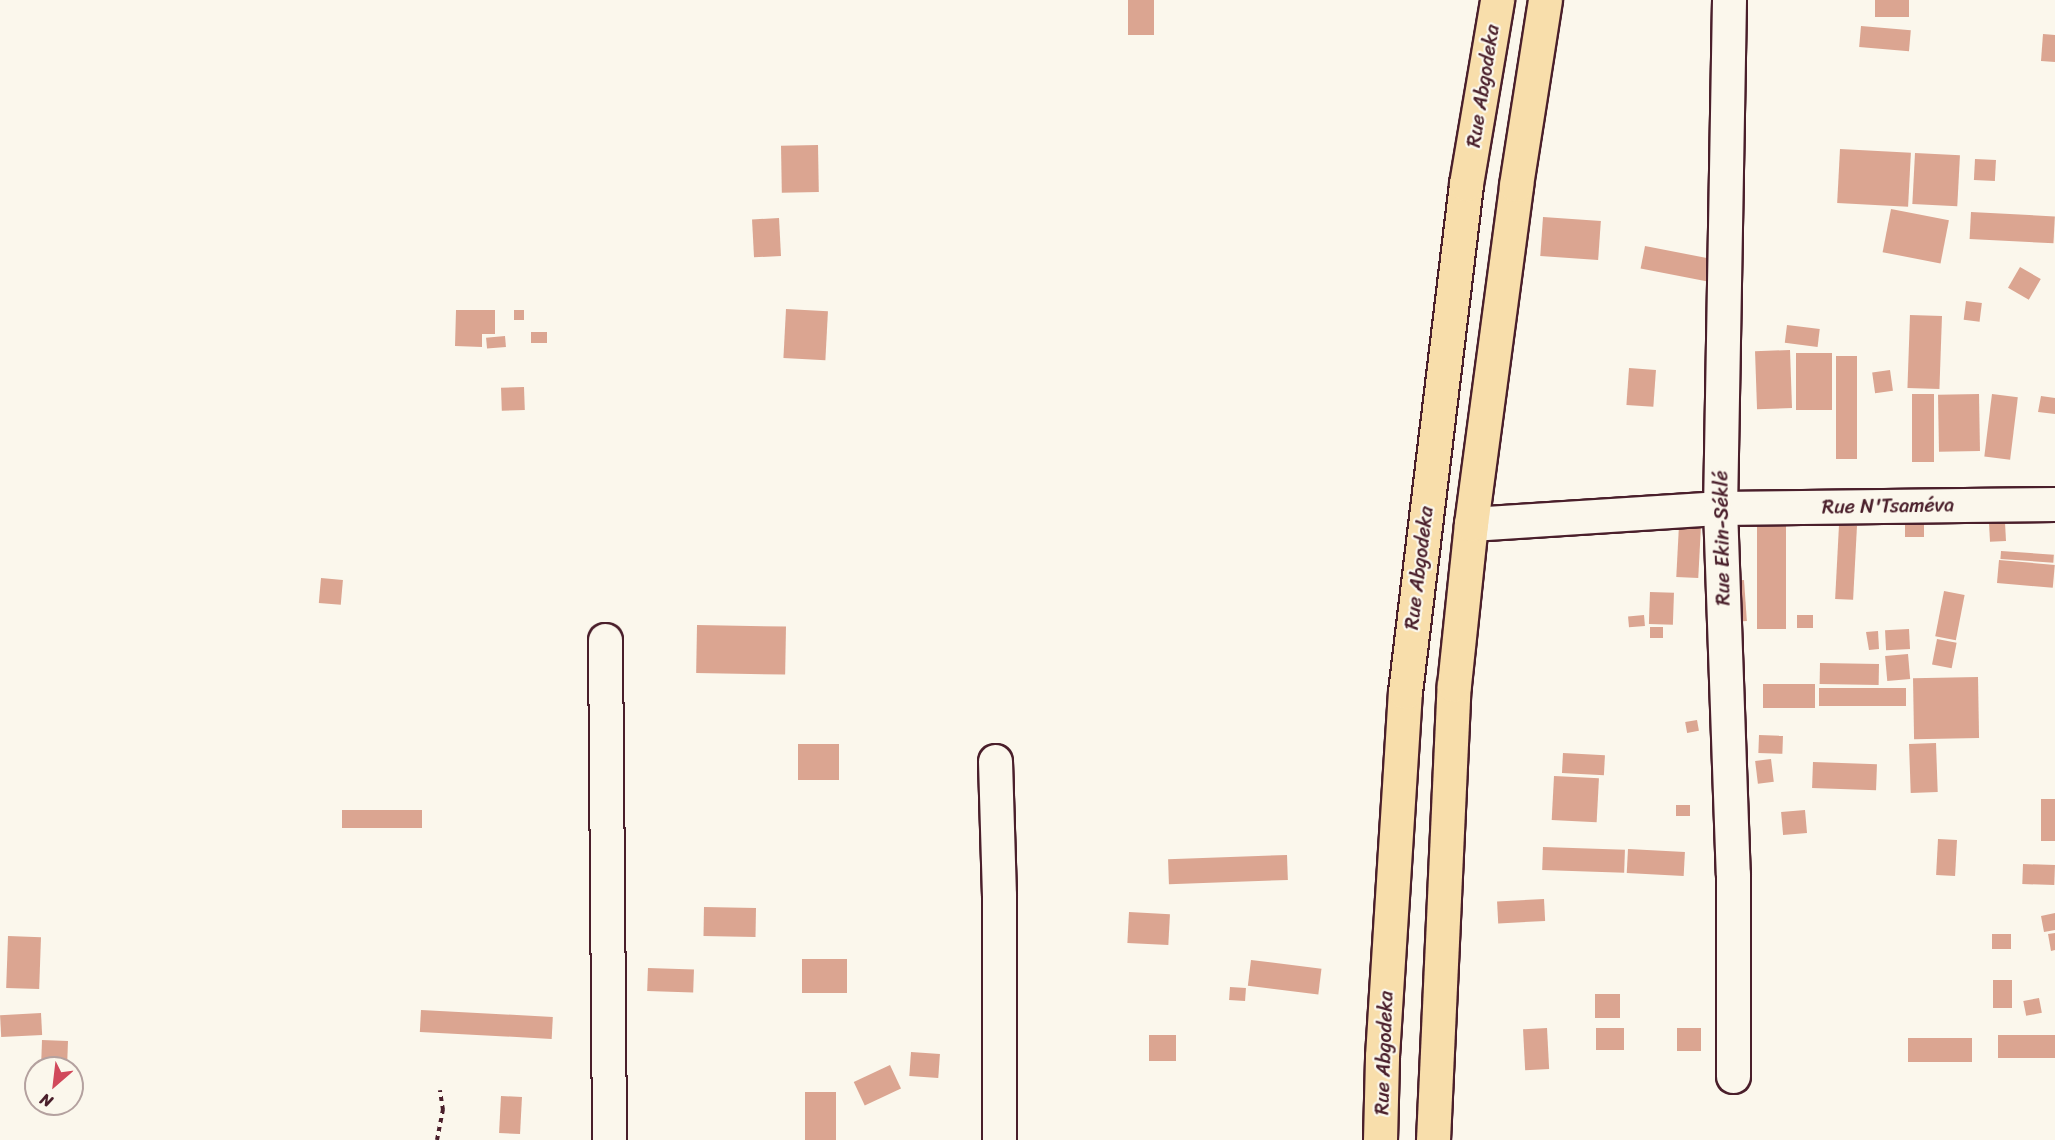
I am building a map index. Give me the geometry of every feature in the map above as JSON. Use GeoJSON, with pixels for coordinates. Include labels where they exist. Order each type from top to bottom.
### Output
{"type":"FeatureCollection","features":[{"type":"Feature","properties":{"kind":"main road","name":"Rue Abgodeka"},"geometry":{"type":"LineString","coordinates":[[1380,1140],[1382,1056],[1405,692],[1466,184],[1497,0]]}},
{"type":"Feature","properties":{"kind":"main road"},"geometry":{"type":"LineString","coordinates":[[1433,1140],[1454,685],[1471,524],[1516,184],[1545,0]]}},
{"type":"Feature","properties":{"kind":"street","name":"Rue Ekin-Séklé"},"geometry":{"type":"LineString","coordinates":[[1729,0],[1720,508],[1733,874],[1733,1076]]}},
{"type":"Feature","properties":{"kind":"street","name":"Rue N'Tsaméva"},"geometry":{"type":"LineString","coordinates":[[1471,524],[1720,508],[2055,504]]}},
{"type":"Feature","properties":{"kind":"street"},"geometry":{"type":"LineString","coordinates":[[604,640],[609,1140]]}},
{"type":"Feature","properties":{"kind":"street"},"geometry":{"type":"LineString","coordinates":[[994,761],[999,895],[999,1140]]}},
{"type":"Feature","properties":{"kind":"path"},"geometry":{"type":"LineString","coordinates":[[437,1140],[443,1110],[440,1090]]}},
{"type":"Feature","properties":{"kind":"building"},"geometry":{"type":"Polygon","coordinates":[[[1128,0],[1154,0],[1154,35],[1128,35],[1128,0]]]}},
{"type":"Feature","properties":{"kind":"building"},"geometry":{"type":"Polygon","coordinates":[[[1875,0],[1909,0],[1909,17],[1875,17],[1875,0]]]}},
{"type":"Feature","properties":{"kind":"building"},"geometry":{"type":"Polygon","coordinates":[[[1861,26],[1911,30],[1909,51],[1859,47],[1861,26]]]}},
{"type":"Feature","properties":{"kind":"building"},"geometry":{"type":"Polygon","coordinates":[[[2043,34],[2055,35],[2055,62],[2041,61],[2043,34]]]}},
{"type":"Feature","properties":{"kind":"building"},"geometry":{"type":"Polygon","coordinates":[[[818,145],[819,192],[782,193],[781,146],[818,145]]]}},
{"type":"Feature","properties":{"kind":"building"},"geometry":{"type":"Polygon","coordinates":[[[1840,149],[1911,153],[1908,207],[1837,203],[1840,149]]]}},
{"type":"Feature","properties":{"kind":"building"},"geometry":{"type":"Polygon","coordinates":[[[1915,153],[1960,155],[1957,206],[1912,204],[1915,153]]]}},
{"type":"Feature","properties":{"kind":"building"},"geometry":{"type":"Polygon","coordinates":[[[1975,159],[1996,160],[1995,181],[1974,180],[1975,159]]]}},
{"type":"Feature","properties":{"kind":"building"},"geometry":{"type":"Polygon","coordinates":[[[1891,209],[1949,220],[1941,263],[1883,252],[1891,209]]]}},
{"type":"Feature","properties":{"kind":"building"},"geometry":{"type":"Polygon","coordinates":[[[1971,212],[2055,216],[2053,243],[1970,239],[1971,212]]]}},
{"type":"Feature","properties":{"kind":"building"},"geometry":{"type":"Polygon","coordinates":[[[1543,217],[1601,221],[1598,260],[1540,256],[1543,217]]]}},
{"type":"Feature","properties":{"kind":"building"},"geometry":{"type":"Polygon","coordinates":[[[779,218],[781,256],[754,257],[752,219],[779,218]]]}},
{"type":"Feature","properties":{"kind":"building"},"geometry":{"type":"Polygon","coordinates":[[[1645,246],[1711,259],[1706,281],[1641,269],[1645,246]]]}},
{"type":"Feature","properties":{"kind":"building"},"geometry":{"type":"Polygon","coordinates":[[[2020,267],[2041,279],[2029,300],[2008,288],[2020,267]]]}},
{"type":"Feature","properties":{"kind":"building"},"geometry":{"type":"Polygon","coordinates":[[[1966,301],[1982,303],[1980,322],[1964,320],[1966,301]]]}},
{"type":"Feature","properties":{"kind":"building"},"geometry":{"type":"Polygon","coordinates":[[[786,309],[828,311],[825,360],[783,358],[786,309]]]}},
{"type":"Feature","properties":{"kind":"building"},"geometry":{"type":"Polygon","coordinates":[[[456,310],[495,310],[495,334],[482,334],[482,347],[455,346],[456,310]]]}},
{"type":"Feature","properties":{"kind":"building"},"geometry":{"type":"Polygon","coordinates":[[[514,310],[524,310],[524,320],[514,320],[514,310]]]}},
{"type":"Feature","properties":{"kind":"building"},"geometry":{"type":"Polygon","coordinates":[[[1910,315],[1942,316],[1939,389],[1907,388],[1910,315]]]}},
{"type":"Feature","properties":{"kind":"building"},"geometry":{"type":"Polygon","coordinates":[[[1787,325],[1820,329],[1818,347],[1785,343],[1787,325]]]}},
{"type":"Feature","properties":{"kind":"building"},"geometry":{"type":"Polygon","coordinates":[[[531,332],[547,332],[547,343],[531,343],[531,332]]]}},
{"type":"Feature","properties":{"kind":"building"},"geometry":{"type":"Polygon","coordinates":[[[505,336],[506,347],[487,349],[486,338],[505,336]]]}},
{"type":"Feature","properties":{"kind":"building"},"geometry":{"type":"Polygon","coordinates":[[[1790,350],[1792,408],[1757,409],[1755,351],[1790,350]]]}},
{"type":"Feature","properties":{"kind":"building"},"geometry":{"type":"Polygon","coordinates":[[[1796,353],[1832,353],[1832,410],[1796,410],[1796,353]]]}},
{"type":"Feature","properties":{"kind":"building"},"geometry":{"type":"Polygon","coordinates":[[[1836,356],[1857,356],[1857,459],[1836,459],[1836,356]]]}},
{"type":"Feature","properties":{"kind":"building"},"geometry":{"type":"Polygon","coordinates":[[[1629,368],[1656,370],[1653,407],[1626,405],[1629,368]]]}},
{"type":"Feature","properties":{"kind":"building"},"geometry":{"type":"Polygon","coordinates":[[[1890,370],[1893,391],[1875,393],[1872,373],[1890,370]]]}},
{"type":"Feature","properties":{"kind":"building"},"geometry":{"type":"Polygon","coordinates":[[[524,387],[525,410],[502,411],[501,388],[524,387]]]}},
{"type":"Feature","properties":{"kind":"building"},"geometry":{"type":"Polygon","coordinates":[[[1912,394],[1934,394],[1934,462],[1912,462],[1912,394]]]}},
{"type":"Feature","properties":{"kind":"building"},"geometry":{"type":"Polygon","coordinates":[[[1979,394],[1980,451],[1939,452],[1938,395],[1979,394]]]}},
{"type":"Feature","properties":{"kind":"building"},"geometry":{"type":"Polygon","coordinates":[[[1992,394],[2018,397],[2010,460],[1984,457],[1992,394]]]}},
{"type":"Feature","properties":{"kind":"building"},"geometry":{"type":"Polygon","coordinates":[[[2041,396],[2055,398],[2055,414],[2038,412],[2041,396]]]}},
{"type":"Feature","properties":{"kind":"building"},"geometry":{"type":"Polygon","coordinates":[[[1757,521],[1786,521],[1786,629],[1757,629],[1757,521]]]}},
{"type":"Feature","properties":{"kind":"building"},"geometry":{"type":"Polygon","coordinates":[[[1905,521],[1924,521],[1924,537],[1905,537],[1905,521]]]}},
{"type":"Feature","properties":{"kind":"building"},"geometry":{"type":"Polygon","coordinates":[[[2005,522],[2006,541],[1990,542],[1989,523],[2005,522]]]}},
{"type":"Feature","properties":{"kind":"building"},"geometry":{"type":"Polygon","coordinates":[[[1679,525],[1701,526],[1698,578],[1676,577],[1679,525]]]}},
{"type":"Feature","properties":{"kind":"building"},"geometry":{"type":"Polygon","coordinates":[[[1839,525],[1857,526],[1853,600],[1835,599],[1839,525]]]}},
{"type":"Feature","properties":{"kind":"building"},"geometry":{"type":"Polygon","coordinates":[[[2001,551],[2054,555],[2053,563],[2000,559],[2001,551]]]}},
{"type":"Feature","properties":{"kind":"building"},"geometry":{"type":"Polygon","coordinates":[[[1999,560],[2055,565],[2053,588],[1997,583],[1999,560]]]}},
{"type":"Feature","properties":{"kind":"building"},"geometry":{"type":"Polygon","coordinates":[[[321,578],[343,580],[341,605],[319,603],[321,578]]]}},
{"type":"Feature","properties":{"kind":"building"},"geometry":{"type":"Polygon","coordinates":[[[1744,580],[1747,621],[1733,622],[1730,581],[1744,580]]]}},
{"type":"Feature","properties":{"kind":"building"},"geometry":{"type":"Polygon","coordinates":[[[1944,591],[1965,595],[1956,640],[1935,636],[1944,591]]]}},
{"type":"Feature","properties":{"kind":"building"},"geometry":{"type":"Polygon","coordinates":[[[1650,592],[1674,593],[1673,625],[1649,624],[1650,592]]]}},
{"type":"Feature","properties":{"kind":"building"},"geometry":{"type":"Polygon","coordinates":[[[1644,615],[1645,626],[1629,627],[1628,616],[1644,615]]]}},
{"type":"Feature","properties":{"kind":"building"},"geometry":{"type":"Polygon","coordinates":[[[1797,615],[1813,615],[1813,628],[1797,628],[1797,615]]]}},
{"type":"Feature","properties":{"kind":"building"},"geometry":{"type":"Polygon","coordinates":[[[697,625],[786,627],[785,675],[696,673],[697,625]]]}},
{"type":"Feature","properties":{"kind":"building"},"geometry":{"type":"Polygon","coordinates":[[[1650,627],[1663,627],[1663,638],[1650,638],[1650,627]]]}},
{"type":"Feature","properties":{"kind":"building"},"geometry":{"type":"Polygon","coordinates":[[[1909,629],[1910,649],[1886,650],[1885,630],[1909,629]]]}},
{"type":"Feature","properties":{"kind":"building"},"geometry":{"type":"Polygon","coordinates":[[[1878,631],[1879,649],[1869,650],[1866,632],[1878,631]]]}},
{"type":"Feature","properties":{"kind":"building"},"geometry":{"type":"Polygon","coordinates":[[[1937,639],[1957,643],[1952,668],[1932,665],[1937,639]]]}},
{"type":"Feature","properties":{"kind":"building"},"geometry":{"type":"Polygon","coordinates":[[[1908,654],[1910,679],[1887,681],[1885,656],[1908,654]]]}},
{"type":"Feature","properties":{"kind":"building"},"geometry":{"type":"Polygon","coordinates":[[[1820,663],[1879,664],[1879,685],[1820,684],[1820,663]]]}},
{"type":"Feature","properties":{"kind":"building"},"geometry":{"type":"Polygon","coordinates":[[[1978,677],[1979,738],[1914,739],[1913,678],[1978,677]]]}},
{"type":"Feature","properties":{"kind":"building"},"geometry":{"type":"Polygon","coordinates":[[[1763,684],[1815,684],[1815,708],[1763,708],[1763,684]]]}},
{"type":"Feature","properties":{"kind":"building"},"geometry":{"type":"Polygon","coordinates":[[[1819,688],[1906,688],[1906,706],[1819,706],[1819,688]]]}},
{"type":"Feature","properties":{"kind":"building"},"geometry":{"type":"Polygon","coordinates":[[[1697,720],[1699,731],[1687,733],[1685,722],[1697,720]]]}},
{"type":"Feature","properties":{"kind":"building"},"geometry":{"type":"Polygon","coordinates":[[[1759,735],[1783,736],[1782,754],[1758,753],[1759,735]]]}},
{"type":"Feature","properties":{"kind":"building"},"geometry":{"type":"Polygon","coordinates":[[[1936,743],[1938,792],[1911,793],[1909,744],[1936,743]]]}},
{"type":"Feature","properties":{"kind":"building"},"geometry":{"type":"Polygon","coordinates":[[[798,744],[839,744],[839,780],[798,780],[798,744]]]}},
{"type":"Feature","properties":{"kind":"building"},"geometry":{"type":"Polygon","coordinates":[[[1563,753],[1605,755],[1604,775],[1562,773],[1563,753]]]}},
{"type":"Feature","properties":{"kind":"building"},"geometry":{"type":"Polygon","coordinates":[[[1771,759],[1774,782],[1758,784],[1755,761],[1771,759]]]}},
{"type":"Feature","properties":{"kind":"building"},"geometry":{"type":"Polygon","coordinates":[[[1813,762],[1877,764],[1876,790],[1812,788],[1813,762]]]}},
{"type":"Feature","properties":{"kind":"building"},"geometry":{"type":"Polygon","coordinates":[[[1554,776],[1599,778],[1597,822],[1552,820],[1554,776]]]}},
{"type":"Feature","properties":{"kind":"building"},"geometry":{"type":"Polygon","coordinates":[[[2041,799],[2055,799],[2055,841],[2041,841],[2041,799]]]}},
{"type":"Feature","properties":{"kind":"building"},"geometry":{"type":"Polygon","coordinates":[[[1676,805],[1690,805],[1690,816],[1676,816],[1676,805]]]}},
{"type":"Feature","properties":{"kind":"building"},"geometry":{"type":"Polygon","coordinates":[[[342,810],[422,810],[422,828],[342,828],[342,810]]]}},
{"type":"Feature","properties":{"kind":"building"},"geometry":{"type":"Polygon","coordinates":[[[1805,810],[1807,833],[1783,835],[1781,812],[1805,810]]]}},
{"type":"Feature","properties":{"kind":"building"},"geometry":{"type":"Polygon","coordinates":[[[1938,839],[1957,840],[1955,876],[1936,875],[1938,839]]]}},
{"type":"Feature","properties":{"kind":"building"},"geometry":{"type":"Polygon","coordinates":[[[1543,847],[1625,850],[1624,873],[1542,870],[1543,847]]]}},
{"type":"Feature","properties":{"kind":"building"},"geometry":{"type":"Polygon","coordinates":[[[1628,849],[1685,852],[1684,876],[1627,873],[1628,849]]]}},
{"type":"Feature","properties":{"kind":"building"},"geometry":{"type":"Polygon","coordinates":[[[1287,855],[1288,880],[1169,884],[1168,859],[1287,855]]]}},
{"type":"Feature","properties":{"kind":"building"},"geometry":{"type":"Polygon","coordinates":[[[2023,864],[2055,865],[2054,885],[2022,884],[2023,864]]]}},
{"type":"Feature","properties":{"kind":"building"},"geometry":{"type":"Polygon","coordinates":[[[1544,899],[1545,921],[1498,923],[1497,901],[1544,899]]]}},
{"type":"Feature","properties":{"kind":"building"},"geometry":{"type":"Polygon","coordinates":[[[704,907],[756,908],[755,937],[703,936],[704,907]]]}},
{"type":"Feature","properties":{"kind":"building"},"geometry":{"type":"Polygon","coordinates":[[[1129,912],[1170,914],[1168,945],[1127,943],[1129,912]]]}},
{"type":"Feature","properties":{"kind":"building"},"geometry":{"type":"Polygon","coordinates":[[[2055,913],[2055,930],[2044,932],[2041,916],[2055,913]]]}},
{"type":"Feature","properties":{"kind":"building"},"geometry":{"type":"Polygon","coordinates":[[[2055,933],[2055,950],[2051,951],[2048,934],[2055,933]]]}},
{"type":"Feature","properties":{"kind":"building"},"geometry":{"type":"Polygon","coordinates":[[[1992,934],[2011,934],[2011,949],[1992,949],[1992,934]]]}},
{"type":"Feature","properties":{"kind":"building"},"geometry":{"type":"Polygon","coordinates":[[[8,936],[41,937],[39,989],[6,988],[8,936]]]}},
{"type":"Feature","properties":{"kind":"building"},"geometry":{"type":"Polygon","coordinates":[[[802,959],[847,959],[847,993],[802,993],[802,959]]]}},
{"type":"Feature","properties":{"kind":"building"},"geometry":{"type":"Polygon","coordinates":[[[1251,960],[1321,969],[1318,994],[1248,986],[1251,960]]]}},
{"type":"Feature","properties":{"kind":"building"},"geometry":{"type":"Polygon","coordinates":[[[648,968],[694,970],[693,993],[647,991],[648,968]]]}},
{"type":"Feature","properties":{"kind":"building"},"geometry":{"type":"Polygon","coordinates":[[[1993,980],[2012,980],[2012,1008],[1993,1008],[1993,980]]]}},
{"type":"Feature","properties":{"kind":"building"},"geometry":{"type":"Polygon","coordinates":[[[1230,987],[1246,988],[1245,1001],[1229,1000],[1230,987]]]}},
{"type":"Feature","properties":{"kind":"building"},"geometry":{"type":"Polygon","coordinates":[[[1595,994],[1620,994],[1620,1018],[1595,1018],[1595,994]]]}},
{"type":"Feature","properties":{"kind":"building"},"geometry":{"type":"Polygon","coordinates":[[[2039,998],[2042,1013],[2026,1016],[2023,1001],[2039,998]]]}},
{"type":"Feature","properties":{"kind":"building"},"geometry":{"type":"Polygon","coordinates":[[[421,1010],[553,1017],[552,1039],[420,1032],[421,1010]]]}},
{"type":"Feature","properties":{"kind":"building"},"geometry":{"type":"Polygon","coordinates":[[[41,1013],[42,1035],[1,1037],[0,1015],[41,1013]]]}},
{"type":"Feature","properties":{"kind":"building"},"geometry":{"type":"Polygon","coordinates":[[[1547,1028],[1549,1069],[1525,1070],[1523,1029],[1547,1028]]]}},
{"type":"Feature","properties":{"kind":"building"},"geometry":{"type":"Polygon","coordinates":[[[1596,1028],[1624,1028],[1624,1050],[1596,1050],[1596,1028]]]}},
{"type":"Feature","properties":{"kind":"building"},"geometry":{"type":"Polygon","coordinates":[[[1677,1028],[1701,1028],[1701,1051],[1677,1051],[1677,1028]]]}},
{"type":"Feature","properties":{"kind":"building"},"geometry":{"type":"Polygon","coordinates":[[[1149,1035],[1176,1035],[1176,1061],[1149,1061],[1149,1035]]]}},
{"type":"Feature","properties":{"kind":"building"},"geometry":{"type":"Polygon","coordinates":[[[1998,1035],[2055,1035],[2055,1058],[1998,1058],[1998,1035]]]}},
{"type":"Feature","properties":{"kind":"building"},"geometry":{"type":"Polygon","coordinates":[[[1908,1038],[1972,1038],[1972,1062],[1908,1062],[1908,1038]]]}},
{"type":"Feature","properties":{"kind":"building"},"geometry":{"type":"Polygon","coordinates":[[[42,1040],[68,1041],[67,1056],[41,1056],[42,1040]]]}},
{"type":"Feature","properties":{"kind":"building"},"geometry":{"type":"Polygon","coordinates":[[[911,1052],[940,1054],[938,1078],[909,1076],[911,1052]]]}},
{"type":"Feature","properties":{"kind":"building"},"geometry":{"type":"Polygon","coordinates":[[[890,1065],[901,1089],[865,1105],[854,1082],[890,1065]]]}},
{"type":"Feature","properties":{"kind":"building"},"geometry":{"type":"Polygon","coordinates":[[[805,1092],[836,1092],[836,1140],[805,1140],[805,1092]]]}},
{"type":"Feature","properties":{"kind":"building"},"geometry":{"type":"Polygon","coordinates":[[[501,1096],[522,1097],[520,1134],[499,1133],[501,1096]]]}}]}
